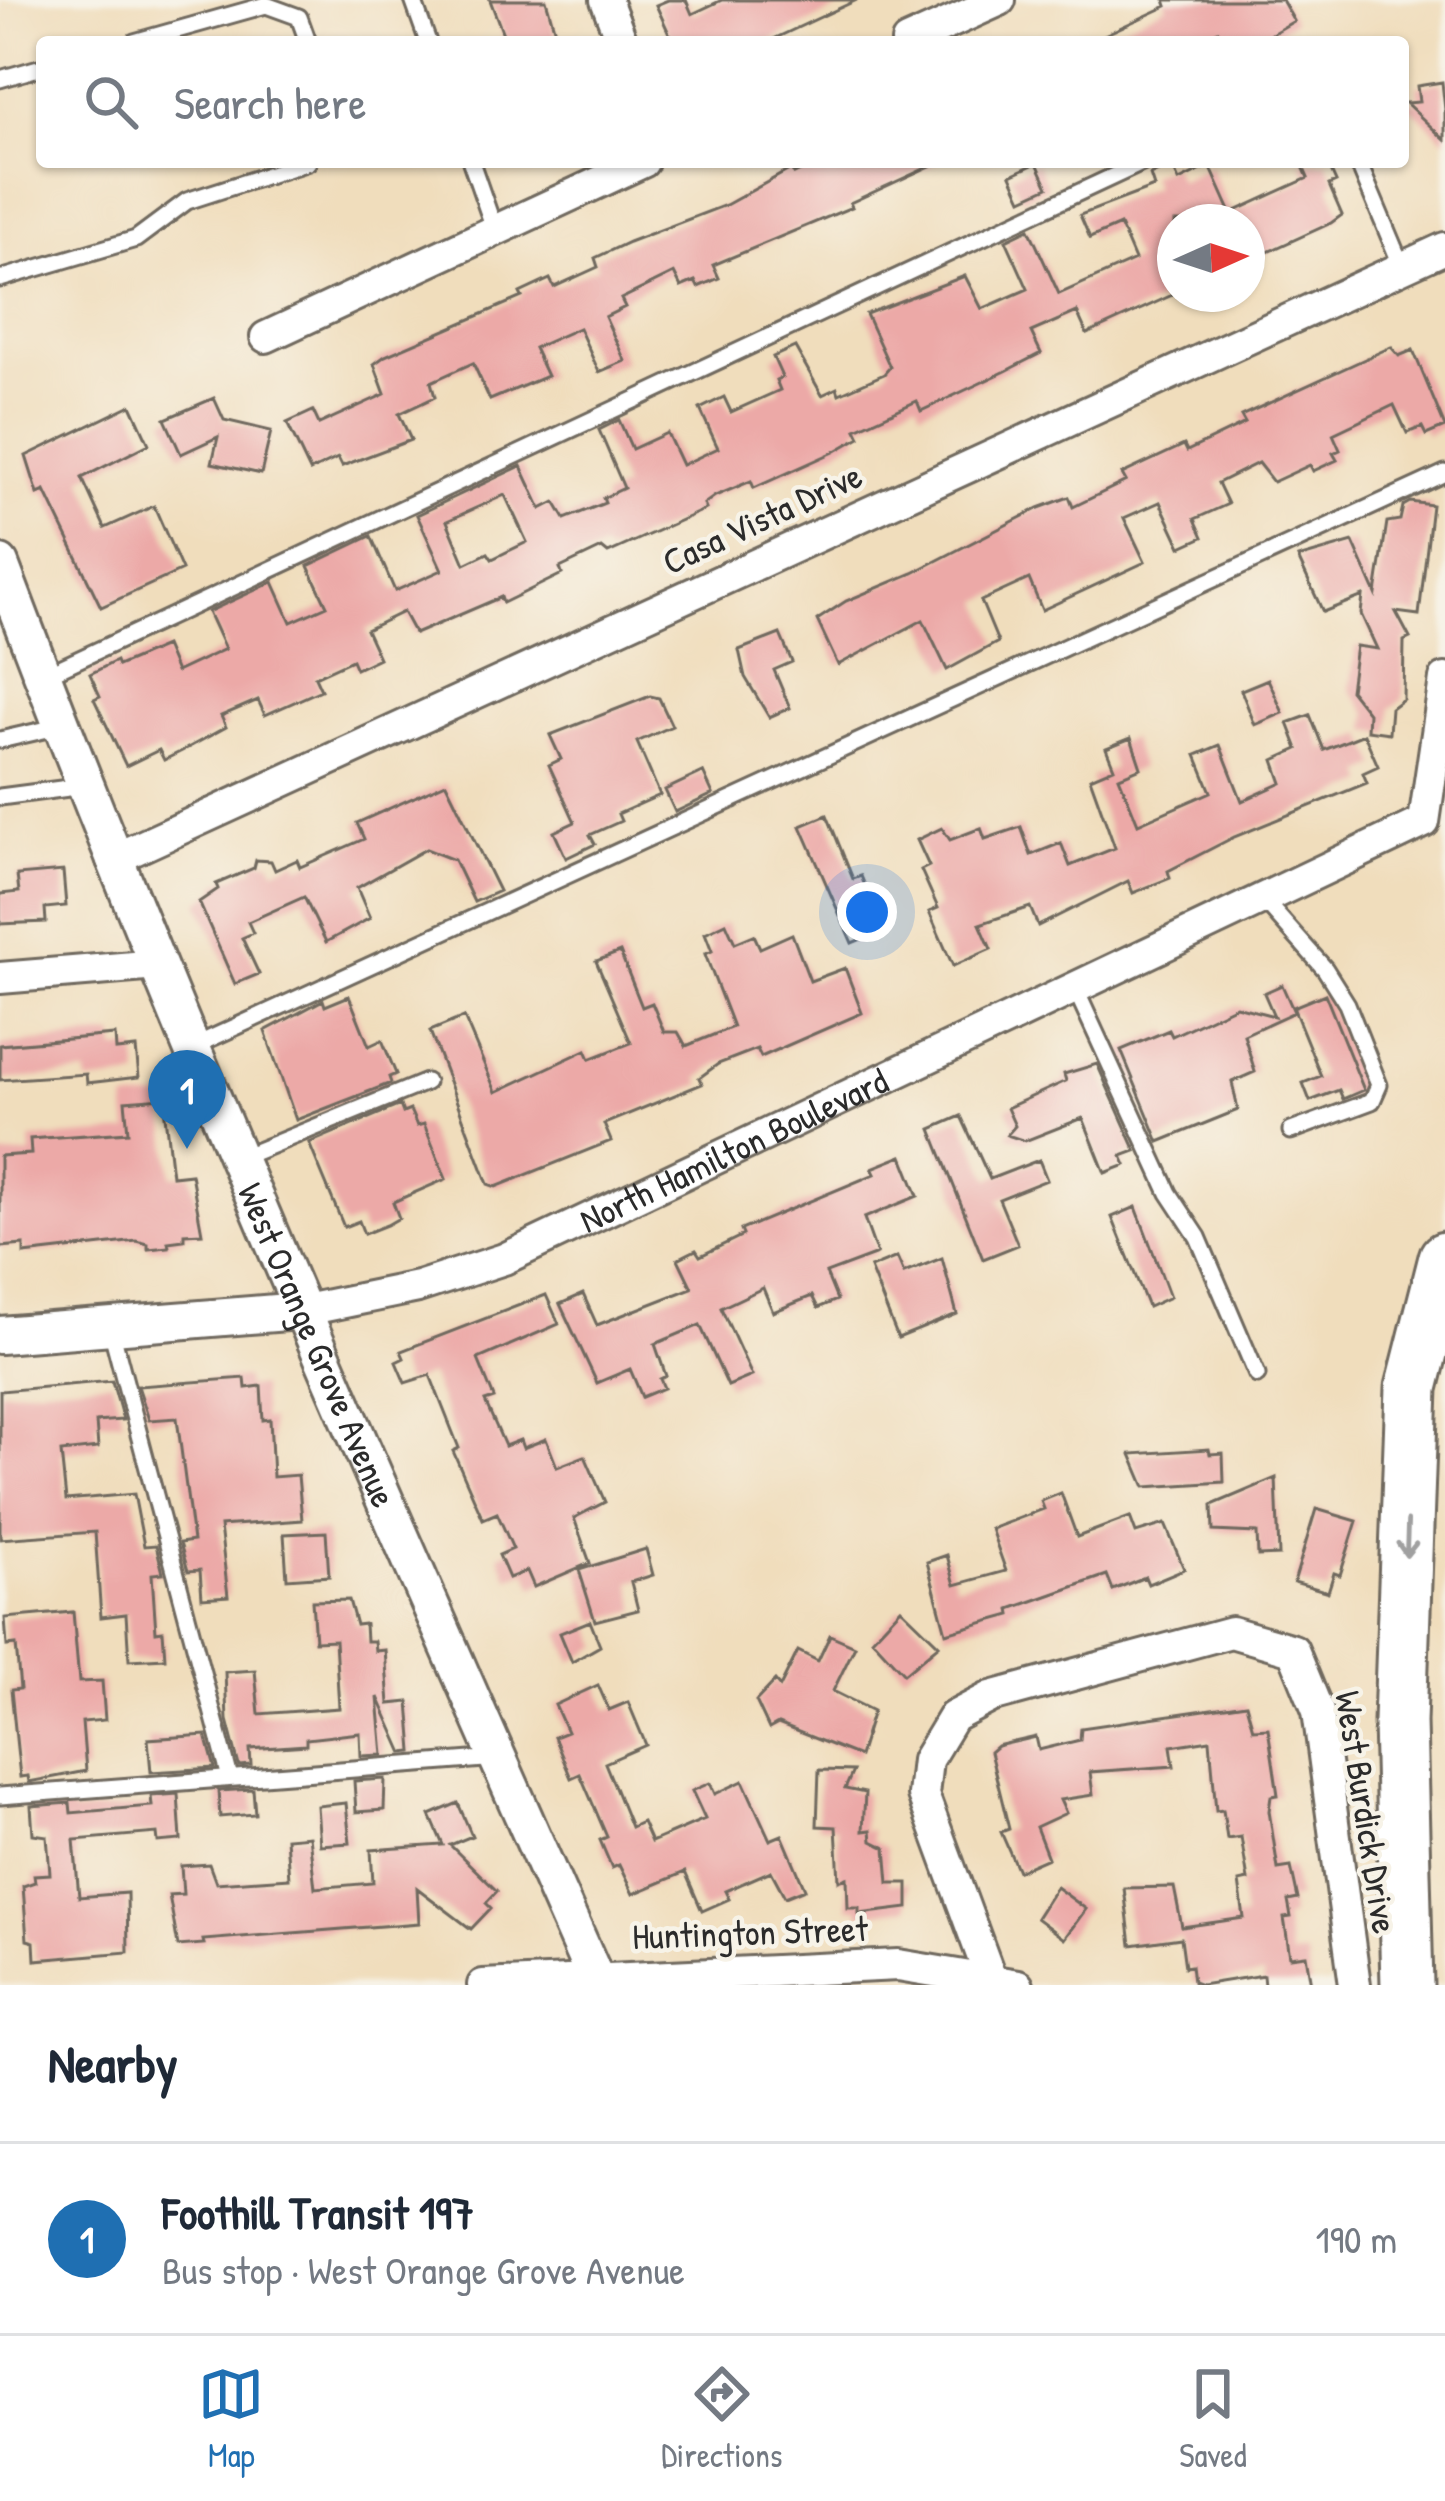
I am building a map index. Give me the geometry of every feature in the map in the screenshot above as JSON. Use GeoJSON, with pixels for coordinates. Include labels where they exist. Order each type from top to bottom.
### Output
{"type":"FeatureCollection","features":[{"type":"Feature","properties":{"kind":"highway"},"geometry":{"type":"LineString","coordinates":[[1407,1985],[1400,1722],[1412,1388],[1445,1258]]}},
{"type":"Feature","properties":{"kind":"street"},"geometry":{"type":"LineString","coordinates":[[606,0],[620,36]]}},
{"type":"Feature","properties":{"kind":"street"},"geometry":{"type":"LineString","coordinates":[[920,36],[1000,0]]}},
{"type":"Feature","properties":{"kind":"street"},"geometry":{"type":"LineString","coordinates":[[266,337],[630,168]]}},
{"type":"Feature","properties":{"kind":"street","name":"Casa Vista Drive"},"geometry":{"type":"LineString","coordinates":[[112,860],[1445,248]]}},
{"type":"Feature","properties":{"kind":"street","name":"West Orange Grove Avenue"},"geometry":{"type":"LineString","coordinates":[[0,564],[112,860],[300,1310],[596,1981]]}},
{"type":"Feature","properties":{"kind":"street","name":"North Hamilton Boulevard"},"geometry":{"type":"LineString","coordinates":[[0,1335],[300,1310],[418,1287],[504,1258],[1424,822],[1445,680]]}},
{"type":"Feature","properties":{"kind":"street"},"geometry":{"type":"LineString","coordinates":[[0,978],[158,965]]}},
{"type":"Feature","properties":{"kind":"street","name":"West Burdick Drive"},"geometry":{"type":"LineString","coordinates":[[1000,1982],[923,1796],[927,1760],[953,1718],[991,1697],[1231,1632],[1293,1650],[1318,1711],[1355,1985]]}},
{"type":"Feature","properties":{"kind":"street","name":"Huntington Street"},"geometry":{"type":"LineString","coordinates":[[483,1985],[898,1965],[1000,1982]]}},
{"type":"Feature","properties":{"kind":"lane"},"geometry":{"type":"LineString","coordinates":[[413,0],[426,36]]}},
{"type":"Feature","properties":{"kind":"lane"},"geometry":{"type":"LineString","coordinates":[[155,36],[266,5],[298,16],[306,36]]}},
{"type":"Feature","properties":{"kind":"lane"},"geometry":{"type":"LineString","coordinates":[[0,79],[36,69]]}},
{"type":"Feature","properties":{"kind":"lane"},"geometry":{"type":"LineString","coordinates":[[0,279],[136,238],[187,201],[289,168]]}},
{"type":"Feature","properties":{"kind":"lane"},"geometry":{"type":"LineString","coordinates":[[473,168],[495,231]]}},
{"type":"Feature","properties":{"kind":"lane"},"geometry":{"type":"LineString","coordinates":[[42,676],[1131,168]]}},
{"type":"Feature","properties":{"kind":"lane"},"geometry":{"type":"LineString","coordinates":[[1361,168],[1402,267]]}},
{"type":"Feature","properties":{"kind":"lane"},"geometry":{"type":"LineString","coordinates":[[192,1048],[1445,473]]}},
{"type":"Feature","properties":{"kind":"lane"},"geometry":{"type":"LineString","coordinates":[[0,740],[61,726]]}},
{"type":"Feature","properties":{"kind":"lane"},"geometry":{"type":"LineString","coordinates":[[0,797],[84,786]]}},
{"type":"Feature","properties":{"kind":"lane"},"geometry":{"type":"LineString","coordinates":[[1262,898],[1324,969],[1347,1004],[1379,1084],[1372,1101],[1291,1131]]}},
{"type":"Feature","properties":{"kind":"lane"},"geometry":{"type":"LineString","coordinates":[[1075,988],[1169,1193],[1198,1237],[1257,1375]]}},
{"type":"Feature","properties":{"kind":"lane"},"geometry":{"type":"LineString","coordinates":[[238,1160],[426,1082]]}},
{"type":"Feature","properties":{"kind":"lane"},"geometry":{"type":"LineString","coordinates":[[110,1326],[230,1778]]}},
{"type":"Feature","properties":{"kind":"lane"},"geometry":{"type":"LineString","coordinates":[[0,1796],[498,1758]]}},
{"type":"Feature","properties":{"kind":"building"},"geometry":{"type":"Polygon","coordinates":[[[490,0],[546,0],[556,36],[504,36],[490,0]]]}},
{"type":"Feature","properties":{"kind":"building"},"geometry":{"type":"Polygon","coordinates":[[[686,0],[692,14],[722,0],[857,0],[780,36],[670,36],[656,5],[686,0]]]}},
{"type":"Feature","properties":{"kind":"building"},"geometry":{"type":"Polygon","coordinates":[[[1165,0],[1282,0],[1294,21],[1268,36],[1220,36],[1218,31],[1208,36],[1102,36],[1167,6],[1165,0]]]}},
{"type":"Feature","properties":{"kind":"building"},"geometry":{"type":"Polygon","coordinates":[[[1442,82],[1445,140],[1409,106],[1419,102],[1417,86],[1442,82]]]}},
{"type":"Feature","properties":{"kind":"building"},"geometry":{"type":"Polygon","coordinates":[[[807,168],[926,168],[850,203],[852,207],[713,265],[719,278],[698,287],[695,281],[681,287],[674,273],[621,299],[625,307],[605,317],[625,361],[599,372],[579,328],[534,348],[547,376],[490,400],[473,363],[431,382],[435,397],[399,414],[411,440],[342,466],[338,458],[310,471],[287,423],[313,411],[319,424],[385,394],[374,364],[385,356],[522,297],[520,293],[550,279],[554,287],[598,267],[595,258],[726,205],[791,169],[794,174],[807,168]]]}},
{"type":"Feature","properties":{"kind":"building"},"geometry":{"type":"Polygon","coordinates":[[[1039,168],[1048,187],[1022,199],[1011,175],[1039,168]]]}},
{"type":"Feature","properties":{"kind":"building"},"geometry":{"type":"Polygon","coordinates":[[[1165,168],[1173,168],[1179,181],[1211,168],[1227,204],[1157,204],[1157,302],[1087,334],[1077,312],[1031,332],[1041,353],[1006,371],[921,411],[917,401],[856,429],[860,437],[834,452],[754,488],[751,481],[715,496],[704,504],[706,509],[608,553],[602,548],[503,603],[501,597],[415,634],[403,612],[366,630],[379,658],[356,669],[352,660],[315,677],[321,690],[265,715],[258,700],[221,716],[226,727],[164,760],[159,750],[126,766],[94,699],[100,696],[90,674],[165,646],[176,672],[225,649],[208,612],[273,582],[291,622],[327,606],[308,566],[371,536],[395,591],[442,570],[417,515],[521,466],[541,509],[555,502],[565,519],[605,503],[603,498],[624,488],[599,430],[619,420],[632,449],[667,433],[682,465],[718,448],[700,409],[724,397],[731,412],[780,390],[776,380],[782,377],[773,357],[795,347],[822,395],[837,388],[839,394],[890,367],[866,314],[965,276],[982,309],[1028,289],[1006,240],[1029,229],[1059,294],[1135,260],[1120,225],[1090,238],[1080,215],[1154,187],[1150,175],[1165,168]],[[505,495],[447,521],[465,564],[488,553],[492,559],[527,542],[505,495]]]}},
{"type":"Feature","properties":{"kind":"building"},"geometry":{"type":"Polygon","coordinates":[[[1304,168],[1330,168],[1336,182],[1329,185],[1342,215],[1265,253],[1265,204],[1251,204],[1308,178],[1304,168]]]}},
{"type":"Feature","properties":{"kind":"building"},"geometry":{"type":"Polygon","coordinates":[[[1391,347],[1399,356],[1413,350],[1445,427],[1426,435],[1422,427],[1407,433],[1394,405],[1333,434],[1340,450],[1333,453],[1337,460],[1313,471],[1310,465],[1273,482],[1258,463],[1218,483],[1228,504],[1195,519],[1203,537],[1181,547],[1160,502],[1124,518],[1145,562],[1042,610],[1029,579],[981,601],[998,642],[947,670],[923,620],[838,665],[817,620],[846,601],[913,573],[1039,508],[1069,497],[1073,507],[1126,481],[1122,474],[1184,445],[1187,451],[1245,423],[1241,416],[1391,347]]]}},
{"type":"Feature","properties":{"kind":"building"},"geometry":{"type":"Polygon","coordinates":[[[214,398],[224,420],[271,431],[261,474],[212,463],[218,437],[181,454],[165,419],[214,398]]]}},
{"type":"Feature","properties":{"kind":"building"},"geometry":{"type":"Polygon","coordinates":[[[131,405],[149,444],[82,478],[105,528],[154,506],[182,570],[101,607],[45,491],[38,494],[26,456],[131,405]]]}},
{"type":"Feature","properties":{"kind":"building"},"geometry":{"type":"Polygon","coordinates":[[[1410,502],[1432,505],[1419,615],[1396,612],[1410,638],[1404,641],[1403,699],[1391,708],[1389,733],[1367,730],[1368,713],[1350,690],[1356,646],[1377,649],[1361,614],[1363,596],[1323,612],[1298,558],[1353,542],[1376,594],[1387,522],[1400,520],[1403,506],[1410,502]]]}},
{"type":"Feature","properties":{"kind":"building"},"geometry":{"type":"Polygon","coordinates":[[[780,634],[792,662],[774,670],[790,708],[769,717],[745,677],[739,650],[780,634]]]}},
{"type":"Feature","properties":{"kind":"building"},"geometry":{"type":"Polygon","coordinates":[[[1268,679],[1283,713],[1255,725],[1241,690],[1268,679]]]}},
{"type":"Feature","properties":{"kind":"building"},"geometry":{"type":"Polygon","coordinates":[[[650,696],[659,698],[672,726],[637,742],[660,795],[618,814],[621,821],[590,835],[595,844],[566,858],[554,832],[575,822],[549,765],[561,759],[550,735],[650,696]]]}},
{"type":"Feature","properties":{"kind":"building"},"geometry":{"type":"Polygon","coordinates":[[[1310,715],[1324,750],[1364,734],[1378,766],[1363,773],[1367,783],[1234,837],[1168,871],[1170,878],[1133,893],[1128,881],[1038,926],[1030,907],[980,924],[991,949],[953,966],[929,912],[938,908],[921,870],[929,866],[917,840],[942,828],[950,840],[981,828],[985,839],[1021,827],[1031,855],[1061,843],[1070,866],[1115,848],[1090,778],[1114,768],[1106,748],[1131,738],[1141,768],[1119,777],[1138,824],[1211,792],[1196,755],[1220,745],[1242,801],[1282,783],[1274,760],[1298,749],[1288,723],[1310,715]]]}},
{"type":"Feature","properties":{"kind":"building"},"geometry":{"type":"Polygon","coordinates":[[[703,772],[713,794],[675,812],[665,790],[703,772]]]}},
{"type":"Feature","properties":{"kind":"building"},"geometry":{"type":"Polygon","coordinates":[[[446,783],[499,891],[474,902],[454,860],[426,849],[357,888],[370,918],[326,942],[304,897],[248,922],[253,933],[242,938],[259,974],[235,984],[199,902],[218,889],[216,884],[254,868],[256,860],[271,861],[275,870],[297,860],[300,867],[364,839],[357,823],[446,783]]]}},
{"type":"Feature","properties":{"kind":"building"},"geometry":{"type":"Polygon","coordinates":[[[827,815],[853,879],[861,876],[883,930],[852,943],[801,826],[827,815]]]}},
{"type":"Feature","properties":{"kind":"building"},"geometry":{"type":"Polygon","coordinates":[[[63,871],[66,906],[45,908],[46,922],[0,924],[0,894],[19,892],[17,875],[63,871]]]}},
{"type":"Feature","properties":{"kind":"building"},"geometry":{"type":"Polygon","coordinates":[[[726,923],[735,943],[754,935],[760,948],[792,934],[810,981],[845,968],[862,1013],[761,1057],[757,1049],[718,1064],[699,1078],[702,1084],[604,1124],[611,1141],[496,1187],[488,1184],[430,1031],[464,1017],[496,1092],[586,1050],[590,1059],[631,1043],[596,961],[620,952],[642,1007],[652,1003],[664,1032],[678,1032],[686,1046],[733,1027],[705,954],[712,951],[705,933],[726,923]]]}},
{"type":"Feature","properties":{"kind":"building"},"geometry":{"type":"Polygon","coordinates":[[[1282,985],[1294,1012],[1244,1035],[1255,1072],[1232,1082],[1238,1110],[1159,1142],[1121,1050],[1169,1030],[1172,1036],[1236,1006],[1274,1016],[1264,993],[1282,985]]]}},
{"type":"Feature","properties":{"kind":"building"},"geometry":{"type":"Polygon","coordinates":[[[1325,994],[1364,1090],[1343,1099],[1339,1090],[1310,1101],[1303,1083],[1321,1076],[1293,1007],[1325,994]]]}},
{"type":"Feature","properties":{"kind":"building"},"geometry":{"type":"Polygon","coordinates":[[[349,996],[369,1046],[382,1040],[396,1074],[389,1077],[391,1083],[296,1120],[265,1031],[323,1000],[325,1006],[349,996]]]}},
{"type":"Feature","properties":{"kind":"building"},"geometry":{"type":"Polygon","coordinates":[[[115,1035],[116,1050],[136,1048],[139,1077],[87,1083],[86,1074],[0,1080],[0,1045],[115,1035]]]}},
{"type":"Feature","properties":{"kind":"building"},"geometry":{"type":"Polygon","coordinates":[[[1097,1064],[1136,1151],[1122,1156],[1126,1165],[1105,1173],[1083,1118],[1025,1141],[1007,1135],[1015,1126],[1007,1108],[1066,1081],[1064,1074],[1097,1064]]]}},
{"type":"Feature","properties":{"kind":"building"},"geometry":{"type":"Polygon","coordinates":[[[163,1098],[172,1176],[191,1174],[202,1233],[184,1234],[184,1240],[168,1242],[169,1247],[148,1249],[148,1244],[137,1241],[24,1254],[24,1245],[0,1247],[0,1156],[31,1154],[30,1139],[128,1132],[125,1101],[163,1098]]]}},
{"type":"Feature","properties":{"kind":"building"},"geometry":{"type":"Polygon","coordinates":[[[400,1105],[403,1113],[410,1110],[417,1126],[424,1124],[446,1179],[393,1202],[399,1218],[387,1225],[364,1234],[359,1221],[344,1227],[309,1143],[400,1105]]]}},
{"type":"Feature","properties":{"kind":"building"},"geometry":{"type":"Polygon","coordinates":[[[961,1116],[990,1179],[1039,1160],[1047,1180],[999,1199],[1018,1245],[983,1259],[931,1129],[961,1116]]]}},
{"type":"Feature","properties":{"kind":"building"},"geometry":{"type":"Polygon","coordinates":[[[902,1156],[918,1196],[864,1218],[877,1254],[826,1273],[837,1300],[818,1308],[812,1296],[773,1312],[763,1288],[721,1308],[752,1376],[728,1386],[700,1325],[655,1344],[666,1376],[660,1379],[664,1388],[642,1397],[630,1369],[597,1383],[560,1304],[583,1294],[597,1325],[692,1288],[678,1259],[696,1250],[700,1256],[743,1235],[741,1230],[875,1174],[872,1168],[902,1156]]]}},
{"type":"Feature","properties":{"kind":"building"},"geometry":{"type":"Polygon","coordinates":[[[1136,1207],[1170,1297],[1148,1307],[1112,1217],[1136,1207]]]}},
{"type":"Feature","properties":{"kind":"building"},"geometry":{"type":"Polygon","coordinates":[[[897,1257],[904,1273],[942,1258],[957,1314],[898,1338],[870,1268],[897,1257]]]}},
{"type":"Feature","properties":{"kind":"building"},"geometry":{"type":"Polygon","coordinates":[[[546,1295],[559,1324],[478,1359],[494,1398],[485,1401],[505,1446],[520,1440],[523,1448],[546,1439],[557,1467],[585,1456],[605,1502],[574,1518],[590,1563],[534,1587],[527,1571],[509,1578],[499,1555],[513,1549],[497,1513],[483,1519],[453,1451],[459,1448],[430,1375],[405,1383],[396,1362],[404,1358],[401,1351],[546,1295]]]}},
{"type":"Feature","properties":{"kind":"building"},"geometry":{"type":"Polygon","coordinates":[[[245,1378],[246,1388],[261,1386],[263,1420],[270,1419],[273,1477],[298,1475],[302,1520],[220,1526],[228,1596],[202,1598],[200,1570],[188,1571],[180,1543],[193,1541],[177,1418],[149,1420],[138,1386],[245,1378]]]}},
{"type":"Feature","properties":{"kind":"building"},"geometry":{"type":"Polygon","coordinates":[[[112,1381],[123,1420],[96,1422],[98,1448],[61,1452],[66,1500],[134,1494],[144,1546],[156,1545],[163,1573],[152,1574],[156,1632],[163,1631],[165,1658],[129,1660],[126,1614],[101,1617],[95,1532],[0,1539],[0,1391],[112,1381]]]}},
{"type":"Feature","properties":{"kind":"building"},"geometry":{"type":"Polygon","coordinates":[[[1209,1449],[1210,1454],[1223,1453],[1224,1482],[1145,1487],[1131,1454],[1209,1449]]]}},
{"type":"Feature","properties":{"kind":"building"},"geometry":{"type":"Polygon","coordinates":[[[1276,1478],[1279,1555],[1258,1556],[1257,1533],[1213,1531],[1212,1505],[1276,1478]]]}},
{"type":"Feature","properties":{"kind":"building"},"geometry":{"type":"Polygon","coordinates":[[[1061,1493],[1077,1537],[1130,1517],[1136,1533],[1165,1524],[1184,1569],[1148,1584],[1145,1577],[1113,1590],[1107,1575],[1010,1609],[1011,1615],[946,1633],[927,1562],[947,1555],[955,1585],[1006,1571],[991,1529],[1044,1509],[1041,1501],[1061,1493]]]}},
{"type":"Feature","properties":{"kind":"building"},"geometry":{"type":"Polygon","coordinates":[[[1316,1509],[1357,1521],[1340,1575],[1334,1573],[1328,1592],[1294,1582],[1316,1509]]]}},
{"type":"Feature","properties":{"kind":"building"},"geometry":{"type":"Polygon","coordinates":[[[326,1532],[329,1576],[287,1579],[284,1534],[326,1532]]]}},
{"type":"Feature","properties":{"kind":"building"},"geometry":{"type":"Polygon","coordinates":[[[646,1549],[653,1575],[631,1582],[638,1610],[595,1621],[579,1570],[646,1549]]]}},
{"type":"Feature","properties":{"kind":"building"},"geometry":{"type":"Polygon","coordinates":[[[349,1600],[356,1625],[365,1624],[366,1641],[374,1641],[375,1651],[385,1650],[389,1704],[409,1702],[413,1752],[403,1753],[378,1697],[383,1755],[361,1756],[360,1733],[306,1739],[306,1745],[250,1749],[251,1765],[239,1766],[227,1720],[225,1672],[255,1670],[259,1714],[339,1708],[335,1640],[315,1641],[312,1601],[349,1600]]]}},
{"type":"Feature","properties":{"kind":"building"},"geometry":{"type":"Polygon","coordinates":[[[901,1608],[939,1645],[904,1674],[872,1639],[901,1608]]]}},
{"type":"Feature","properties":{"kind":"building"},"geometry":{"type":"Polygon","coordinates":[[[73,1612],[79,1682],[102,1681],[105,1720],[82,1722],[86,1771],[29,1782],[28,1776],[20,1777],[11,1690],[20,1689],[16,1645],[7,1646],[5,1618],[73,1612]]]}},
{"type":"Feature","properties":{"kind":"building"},"geometry":{"type":"Polygon","coordinates":[[[590,1621],[600,1646],[572,1662],[560,1633],[590,1621]]]}},
{"type":"Feature","properties":{"kind":"building"},"geometry":{"type":"Polygon","coordinates":[[[830,1635],[855,1646],[833,1691],[873,1711],[859,1756],[778,1724],[769,1729],[756,1701],[775,1681],[780,1687],[798,1651],[818,1661],[830,1635]]]}},
{"type":"Feature","properties":{"kind":"building"},"geometry":{"type":"Polygon","coordinates":[[[598,1685],[609,1710],[628,1702],[646,1745],[605,1763],[631,1827],[642,1822],[651,1842],[705,1819],[692,1791],[710,1783],[715,1794],[743,1781],[770,1840],[782,1835],[805,1889],[785,1897],[771,1871],[725,1891],[729,1899],[702,1911],[685,1872],[633,1894],[619,1865],[612,1868],[600,1840],[607,1837],[580,1774],[571,1778],[554,1737],[567,1732],[555,1705],[598,1685]]]}},
{"type":"Feature","properties":{"kind":"building"},"geometry":{"type":"Polygon","coordinates":[[[1246,1704],[1253,1729],[1268,1728],[1278,1795],[1271,1796],[1269,1811],[1278,1869],[1291,1867],[1298,1899],[1288,1901],[1291,1917],[1284,1918],[1290,1957],[1306,1955],[1311,1985],[1264,1985],[1263,1975],[1201,1985],[1193,1982],[1191,1966],[1185,1967],[1181,1938],[1131,1945],[1124,1888],[1174,1887],[1182,1927],[1244,1918],[1239,1882],[1248,1880],[1241,1837],[1227,1839],[1223,1810],[1216,1811],[1210,1740],[1171,1746],[1174,1766],[1090,1772],[1093,1795],[1060,1800],[1066,1813],[1036,1827],[1048,1858],[1018,1871],[1001,1832],[1009,1829],[990,1752],[997,1746],[1036,1737],[1039,1750],[1080,1740],[1081,1728],[1246,1704]]]}},
{"type":"Feature","properties":{"kind":"building"},"geometry":{"type":"Polygon","coordinates":[[[206,1735],[215,1768],[151,1772],[148,1739],[206,1735]]]}},
{"type":"Feature","properties":{"kind":"building"},"geometry":{"type":"Polygon","coordinates":[[[819,1770],[853,1771],[845,1789],[865,1793],[863,1831],[871,1830],[872,1841],[886,1848],[889,1883],[908,1883],[908,1908],[859,1914],[859,1908],[848,1908],[847,1878],[839,1881],[836,1827],[817,1826],[819,1770]]]}},
{"type":"Feature","properties":{"kind":"building"},"geometry":{"type":"Polygon","coordinates":[[[385,1779],[384,1810],[356,1812],[354,1781],[385,1779]]]}},
{"type":"Feature","properties":{"kind":"building"},"geometry":{"type":"Polygon","coordinates":[[[253,1789],[255,1814],[220,1817],[218,1791],[253,1789]]]}},
{"type":"Feature","properties":{"kind":"building"},"geometry":{"type":"Polygon","coordinates":[[[178,1794],[181,1840],[158,1842],[157,1833],[74,1840],[79,1897],[127,1893],[128,1952],[35,1960],[34,1942],[27,1940],[23,1886],[35,1882],[34,1875],[50,1874],[47,1836],[33,1834],[31,1806],[70,1803],[71,1813],[152,1806],[151,1796],[178,1794]]]}},
{"type":"Feature","properties":{"kind":"building"},"geometry":{"type":"Polygon","coordinates":[[[346,1803],[350,1843],[320,1845],[317,1806],[346,1803]]]}},
{"type":"Feature","properties":{"kind":"building"},"geometry":{"type":"Polygon","coordinates":[[[458,1803],[472,1836],[450,1845],[497,1891],[486,1903],[491,1908],[471,1929],[417,1888],[419,1923],[178,1946],[169,1895],[183,1894],[181,1866],[209,1864],[216,1883],[289,1878],[286,1838],[309,1836],[315,1888],[373,1883],[371,1850],[443,1845],[430,1815],[458,1803]]]}},
{"type":"Feature","properties":{"kind":"building"},"geometry":{"type":"Polygon","coordinates":[[[1056,1887],[1086,1909],[1064,1939],[1036,1918],[1056,1887]]]}},
{"type":"Feature","properties":{"kind":"place","name":"Foothill Transit 197"},"geometry":{"type":"Point","coordinates":[187,1149]}}]}
